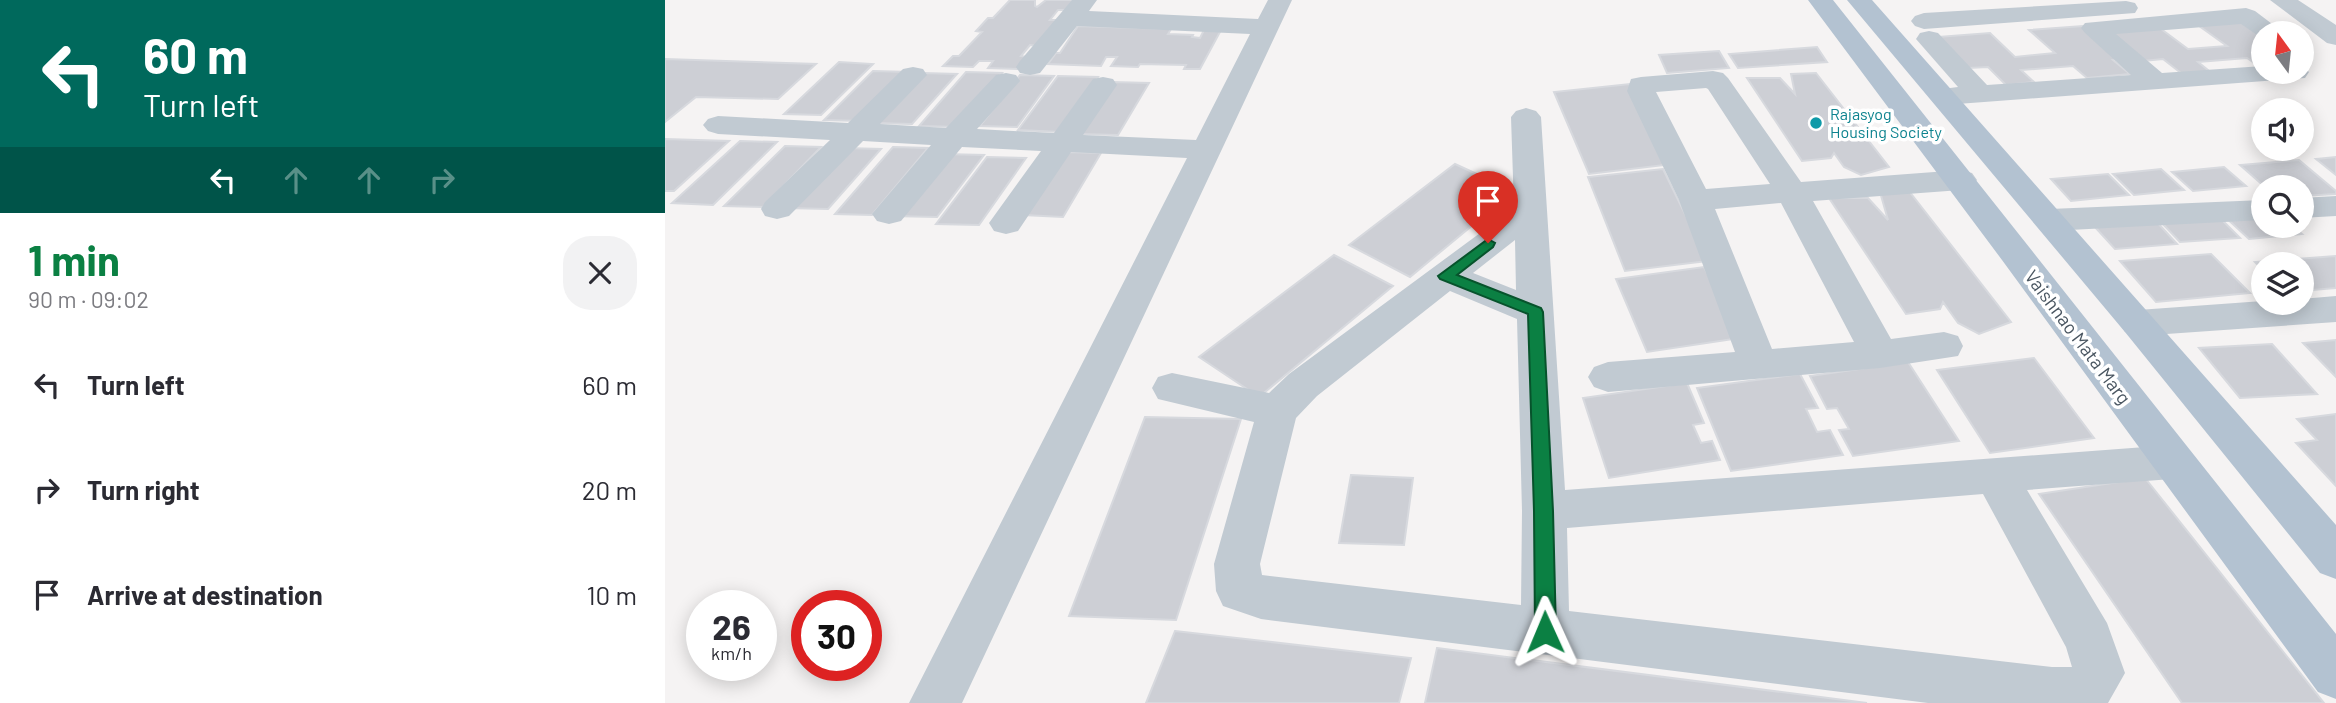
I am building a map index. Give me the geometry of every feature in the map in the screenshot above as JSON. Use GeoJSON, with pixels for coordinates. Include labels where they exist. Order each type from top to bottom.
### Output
{"type":"FeatureCollection","features":[{"type":"Feature","properties":{"kind":"main road","name":"Vaishnao Mata Marg"},"geometry":{"type":"LineString","coordinates":[[1820,0],[1961,180],[2172,462],[2336,674]]}},
{"type":"Feature","properties":{"kind":"main road"},"geometry":{"type":"LineString","coordinates":[[1859,0],[2327,536]]}},
{"type":"Feature","properties":{"kind":"street"},"geometry":{"type":"LineString","coordinates":[[1979,93],[1926,30],[2154,5],[2159,0]]}},
{"type":"Feature","properties":{"kind":"street"},"geometry":{"type":"LineString","coordinates":[[2282,0],[2336,37]]}},
{"type":"Feature","properties":{"kind":"street"},"geometry":{"type":"LineString","coordinates":[[889,214],[954,137],[1018,74],[1077,9],[1273,14],[935,703]]}},
{"type":"Feature","properties":{"kind":"street"},"geometry":{"type":"LineString","coordinates":[[2156,82],[2094,28],[2246,16],[2253,21]]}},
{"type":"Feature","properties":{"kind":"street"},"geometry":{"type":"LineString","coordinates":[[2314,63],[2324,70],[2314,70]]}},
{"type":"Feature","properties":{"kind":"street"},"geometry":{"type":"LineString","coordinates":[[777,209],[913,75]]}},
{"type":"Feature","properties":{"kind":"street"},"geometry":{"type":"LineString","coordinates":[[1944,96],[2251,75]]}},
{"type":"Feature","properties":{"kind":"street"},"geometry":{"type":"LineString","coordinates":[[1759,364],[1695,200],[1641,91],[1641,85],[1713,79],[1792,193],[1880,354]]}},
{"type":"Feature","properties":{"kind":"street"},"geometry":{"type":"LineString","coordinates":[[1006,223],[1103,85]]}},
{"type":"Feature","properties":{"kind":"street"},"geometry":{"type":"LineString","coordinates":[[1527,117],[1544,511],[1545,632]]}},
{"type":"Feature","properties":{"kind":"street"},"geometry":{"type":"LineString","coordinates":[[718,125],[1207,149]]}},
{"type":"Feature","properties":{"kind":"street"},"geometry":{"type":"LineString","coordinates":[[1695,200],[1961,180]]}},
{"type":"Feature","properties":{"kind":"street"},"geometry":{"type":"LineString","coordinates":[[2314,207],[2336,206]]}},
{"type":"Feature","properties":{"kind":"street"},"geometry":{"type":"LineString","coordinates":[[1531,211],[1303,385],[1277,411],[1237,564],[1240,591],[1261,597],[2052,693],[2085,692],[2098,673],[2089,640],[1995,475]]}},
{"type":"Feature","properties":{"kind":"street"},"geometry":{"type":"LineString","coordinates":[[2049,220],[2251,211]]}},
{"type":"Feature","properties":{"kind":"street"},"geometry":{"type":"LineString","coordinates":[[1445,276],[1535,312]]}},
{"type":"Feature","properties":{"kind":"street"},"geometry":{"type":"LineString","coordinates":[[2139,323],[2336,309]]}},
{"type":"Feature","properties":{"kind":"street"},"geometry":{"type":"LineString","coordinates":[[1608,377],[1944,346]]}},
{"type":"Feature","properties":{"kind":"street"},"geometry":{"type":"LineString","coordinates":[[1172,388],[1277,411]]}},
{"type":"Feature","properties":{"kind":"street"},"geometry":{"type":"LineString","coordinates":[[1544,511],[2172,462]]}},
{"type":"Feature","properties":{"kind":"building"},"geometry":{"type":"Polygon","coordinates":[[[1010,0],[1035,0],[1037,7],[1046,0],[1074,0],[1067,10],[1058,10],[1050,20],[1059,20],[1038,46],[1030,45],[1021,56],[1028,57],[1018,69],[988,68],[993,61],[979,61],[973,67],[943,66],[953,56],[959,56],[982,32],[976,31],[1010,0]]]}},
{"type":"Feature","properties":{"kind":"building"},"geometry":{"type":"Polygon","coordinates":[[[2247,19],[2251,22],[2251,61],[2247,58],[2198,62],[2213,74],[2186,77],[2163,59],[2143,61],[2106,30],[2157,26],[2188,49],[2227,46],[2195,23],[2247,19]]]}},
{"type":"Feature","properties":{"kind":"building"},"geometry":{"type":"Polygon","coordinates":[[[1078,26],[1171,29],[1168,34],[1193,35],[1192,37],[1200,38],[1204,30],[1221,30],[1200,69],[1184,69],[1186,65],[1111,66],[1117,57],[1106,57],[1101,66],[1048,64],[1056,53],[1060,53],[1078,26]]]}},
{"type":"Feature","properties":{"kind":"building"},"geometry":{"type":"Polygon","coordinates":[[[2083,26],[2123,59],[2113,60],[2130,74],[2087,78],[2073,66],[2021,70],[2034,82],[2006,85],[1988,67],[1968,68],[1937,37],[1990,33],[2015,57],[2055,53],[2029,30],[2083,26]]]}},
{"type":"Feature","properties":{"kind":"building"},"geometry":{"type":"Polygon","coordinates":[[[1817,47],[1827,62],[1738,68],[1729,54],[1817,47]]]}},
{"type":"Feature","properties":{"kind":"building"},"geometry":{"type":"Polygon","coordinates":[[[1719,51],[1729,68],[1667,73],[1659,55],[1719,51]]]}},
{"type":"Feature","properties":{"kind":"building"},"geometry":{"type":"Polygon","coordinates":[[[665,59],[816,64],[778,99],[696,97],[665,122],[665,59]]]}},
{"type":"Feature","properties":{"kind":"building"},"geometry":{"type":"Polygon","coordinates":[[[839,62],[873,64],[821,115],[784,114],[839,62]]]}},
{"type":"Feature","properties":{"kind":"building"},"geometry":{"type":"Polygon","coordinates":[[[873,71],[909,72],[863,121],[824,120],[873,71]]]}},
{"type":"Feature","properties":{"kind":"building"},"geometry":{"type":"Polygon","coordinates":[[[966,72],[1002,73],[958,127],[919,126],[966,72]]]}},
{"type":"Feature","properties":{"kind":"building"},"geometry":{"type":"Polygon","coordinates":[[[922,73],[957,74],[912,124],[874,123],[922,73]]]}},
{"type":"Feature","properties":{"kind":"building","name":"Rajasyog Housing Society"},"geometry":{"type":"Polygon","coordinates":[[[1816,73],[1889,167],[1861,175],[1844,167],[1834,153],[1831,158],[1802,161],[1747,78],[1780,78],[1795,94],[1791,74],[1816,73]]]}},
{"type":"Feature","properties":{"kind":"building"},"geometry":{"type":"Polygon","coordinates":[[[1020,75],[1054,76],[1017,127],[980,126],[1020,75]]]}},
{"type":"Feature","properties":{"kind":"building"},"geometry":{"type":"Polygon","coordinates":[[[1058,76],[1098,77],[1061,132],[1018,130],[1058,76]]]}},
{"type":"Feature","properties":{"kind":"building"},"geometry":{"type":"Polygon","coordinates":[[[1111,82],[1149,83],[1118,135],[1077,134],[1111,82]]]}},
{"type":"Feature","properties":{"kind":"building"},"geometry":{"type":"Polygon","coordinates":[[[1630,84],[1673,164],[1589,174],[1554,92],[1630,84]]]}},
{"type":"Feature","properties":{"kind":"building"},"geometry":{"type":"Polygon","coordinates":[[[665,139],[729,141],[674,191],[665,191],[665,139]]]}},
{"type":"Feature","properties":{"kind":"building"},"geometry":{"type":"Polygon","coordinates":[[[740,141],[777,142],[713,205],[672,203],[740,141]]]}},
{"type":"Feature","properties":{"kind":"building"},"geometry":{"type":"Polygon","coordinates":[[[785,146],[821,147],[763,207],[724,206],[785,146]]]}},
{"type":"Feature","properties":{"kind":"building"},"geometry":{"type":"Polygon","coordinates":[[[893,147],[928,148],[872,215],[835,214],[893,147]]]}},
{"type":"Feature","properties":{"kind":"building"},"geometry":{"type":"Polygon","coordinates":[[[844,148],[881,149],[828,209],[787,208],[844,148]]]}},
{"type":"Feature","properties":{"kind":"building"},"geometry":{"type":"Polygon","coordinates":[[[1066,152],[1101,153],[1063,217],[1024,215],[1066,152]]]}},
{"type":"Feature","properties":{"kind":"building"},"geometry":{"type":"Polygon","coordinates":[[[943,154],[984,155],[937,217],[892,216],[943,154]]]}},
{"type":"Feature","properties":{"kind":"building"},"geometry":{"type":"Polygon","coordinates":[[[987,157],[1026,158],[979,225],[936,224],[987,157]]]}},
{"type":"Feature","properties":{"kind":"building"},"geometry":{"type":"Polygon","coordinates":[[[2336,157],[2336,175],[2316,159],[2336,157]]]}},
{"type":"Feature","properties":{"kind":"building"},"geometry":{"type":"Polygon","coordinates":[[[2300,161],[2336,191],[2336,194],[2314,195],[2314,175],[2251,175],[2240,165],[2300,161]]]}},
{"type":"Feature","properties":{"kind":"building"},"geometry":{"type":"Polygon","coordinates":[[[1455,164],[1514,191],[1410,277],[1349,245],[1455,164]]]}},
{"type":"Feature","properties":{"kind":"building"},"geometry":{"type":"Polygon","coordinates":[[[2224,167],[2246,186],[2193,191],[2172,172],[2224,167]]]}},
{"type":"Feature","properties":{"kind":"building"},"geometry":{"type":"Polygon","coordinates":[[[1663,169],[1708,261],[1625,271],[1588,177],[1663,169]]]}},
{"type":"Feature","properties":{"kind":"building"},"geometry":{"type":"Polygon","coordinates":[[[2161,169],[2184,190],[2134,195],[2113,174],[2161,169]]]}},
{"type":"Feature","properties":{"kind":"building"},"geometry":{"type":"Polygon","coordinates":[[[2108,174],[2129,195],[2071,201],[2051,179],[2108,174]]]}},
{"type":"Feature","properties":{"kind":"building"},"geometry":{"type":"Polygon","coordinates":[[[1909,191],[2011,322],[1979,334],[1958,323],[1943,302],[1940,309],[1906,314],[1829,198],[1868,198],[1888,220],[1880,192],[1909,191]]]}},
{"type":"Feature","properties":{"kind":"building"},"geometry":{"type":"Polygon","coordinates":[[[2251,213],[2251,238],[2260,238],[2249,239],[2224,216],[2251,213]]]}},
{"type":"Feature","properties":{"kind":"building"},"geometry":{"type":"Polygon","coordinates":[[[2218,216],[2240,238],[2180,242],[2159,220],[2218,216]]]}},
{"type":"Feature","properties":{"kind":"building"},"geometry":{"type":"Polygon","coordinates":[[[2155,220],[2177,244],[2115,249],[2094,226],[2155,220]]]}},
{"type":"Feature","properties":{"kind":"building"},"geometry":{"type":"Polygon","coordinates":[[[2211,254],[2250,293],[2156,302],[2120,261],[2211,254]]]}},
{"type":"Feature","properties":{"kind":"building"},"geometry":{"type":"Polygon","coordinates":[[[1334,255],[1393,286],[1259,397],[1199,357],[1334,255]]]}},
{"type":"Feature","properties":{"kind":"building"},"geometry":{"type":"Polygon","coordinates":[[[2336,256],[2336,288],[2314,290],[2314,258],[2336,256]]]}},
{"type":"Feature","properties":{"kind":"building"},"geometry":{"type":"Polygon","coordinates":[[[1704,267],[1740,338],[1647,352],[1616,279],[1704,267]]]}},
{"type":"Feature","properties":{"kind":"building"},"geometry":{"type":"Polygon","coordinates":[[[2336,340],[2336,377],[2303,343],[2336,340]]]}},
{"type":"Feature","properties":{"kind":"building"},"geometry":{"type":"Polygon","coordinates":[[[2272,344],[2317,394],[2240,398],[2199,348],[2272,344]]]}},
{"type":"Feature","properties":{"kind":"building"},"geometry":{"type":"Polygon","coordinates":[[[2034,358],[2094,438],[1990,453],[1937,370],[2034,358]]]}},
{"type":"Feature","properties":{"kind":"building"},"geometry":{"type":"Polygon","coordinates":[[[1908,362],[1959,441],[1853,456],[1839,430],[1849,429],[1837,408],[1827,409],[1810,376],[1908,362]]]}},
{"type":"Feature","properties":{"kind":"building"},"geometry":{"type":"Polygon","coordinates":[[[1800,374],[1818,408],[1806,409],[1817,432],[1830,430],[1843,455],[1731,471],[1697,388],[1800,374]]]}},
{"type":"Feature","properties":{"kind":"building"},"geometry":{"type":"Polygon","coordinates":[[[1687,383],[1704,423],[1693,425],[1701,443],[1712,441],[1720,460],[1609,478],[1583,398],[1687,383]]]}},
{"type":"Feature","properties":{"kind":"building"},"geometry":{"type":"Polygon","coordinates":[[[2336,414],[2336,486],[2296,443],[2317,440],[2297,419],[2336,414]]]}},
{"type":"Feature","properties":{"kind":"building"},"geometry":{"type":"Polygon","coordinates":[[[1145,417],[1241,419],[1176,620],[1069,616],[1145,417]]]}},
{"type":"Feature","properties":{"kind":"building"},"geometry":{"type":"Polygon","coordinates":[[[1351,475],[1413,478],[1404,545],[1339,543],[1351,475]]]}},
{"type":"Feature","properties":{"kind":"building"},"geometry":{"type":"Polygon","coordinates":[[[2145,478],[2324,703],[2182,703],[2039,494],[2145,478]]]}},
{"type":"Feature","properties":{"kind":"building"},"geometry":{"type":"Polygon","coordinates":[[[1175,631],[1411,658],[1399,703],[1146,703],[1175,631]]]}},
{"type":"Feature","properties":{"kind":"building"},"geometry":{"type":"Polygon","coordinates":[[[1437,648],[1867,703],[1425,703],[1437,648]]]}},
{"type":"Feature","properties":{"kind":"place","name":"Rajasyog Housing Society"},"geometry":{"type":"Point","coordinates":[1816,123]}},
{"type":"Feature","properties":{"kind":"route"},"geometry":{"type":"LineString","coordinates":[[1488,243],[1445,276],[1535,312],[1544,511],[1545,632]]}}]}
